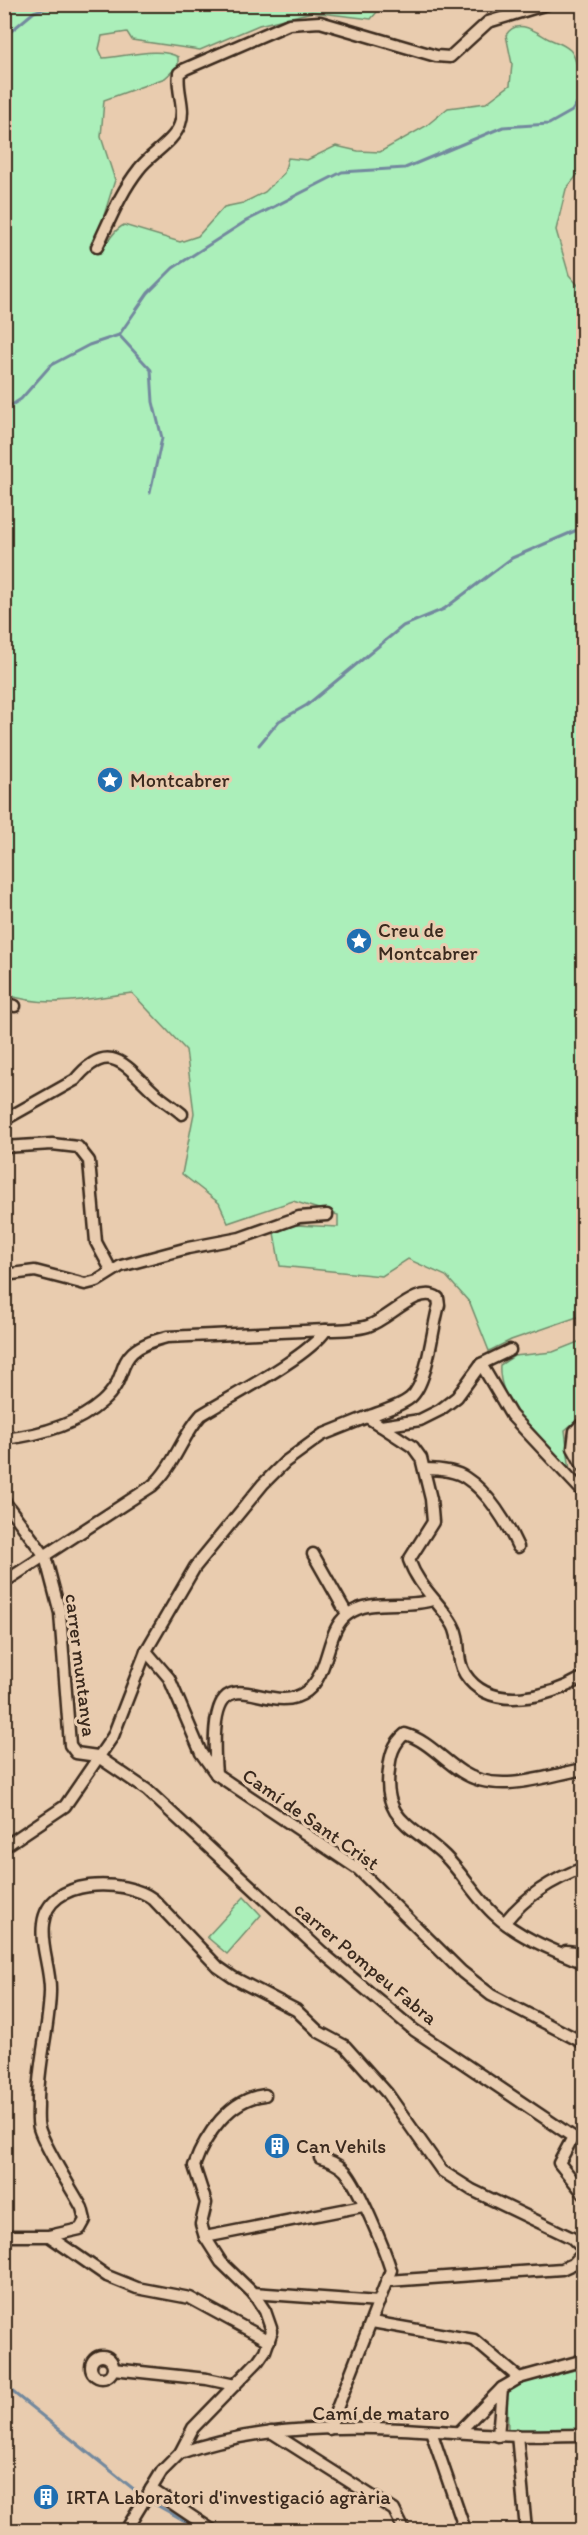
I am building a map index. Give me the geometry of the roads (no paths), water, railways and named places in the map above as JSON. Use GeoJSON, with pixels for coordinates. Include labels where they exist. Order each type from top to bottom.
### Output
{"type":"FeatureCollection","features":[{"type":"Feature","properties":{"kind":"street"},"geometry":{"type":"LineString","coordinates":[[97,247],[122,192],[141,166],[179,127],[182,97],[178,80],[179,73],[186,69],[289,24],[320,22],[436,56],[450,57],[488,22],[548,4]]}},
{"type":"Feature","properties":{"kind":"street"},"geometry":{"type":"LineString","coordinates":[[4,1119],[75,1080],[84,1070],[104,1057],[112,1057],[134,1070],[156,1094],[182,1114]]}},
{"type":"Feature","properties":{"kind":"street"},"geometry":{"type":"LineString","coordinates":[[4,1147],[52,1144],[78,1147],[89,1161],[96,1242],[111,1270]]}},
{"type":"Feature","properties":{"kind":"street"},"geometry":{"type":"LineString","coordinates":[[4,1275],[35,1271],[85,1284],[96,1281],[111,1270],[188,1248],[240,1238],[299,1217],[327,1215]]}},
{"type":"Feature","properties":{"kind":"street"},"geometry":{"type":"LineString","coordinates":[[4,1439],[32,1436],[57,1428],[83,1415],[110,1393],[132,1351],[148,1342],[167,1337],[369,1326],[390,1316],[422,1293],[431,1293],[438,1298],[426,1369],[411,1398],[322,1435],[285,1462],[263,1484],[195,1568],[146,1651],[113,1736],[97,1756],[65,1806],[4,1847]]}},
{"type":"Feature","properties":{"kind":"street"},"geometry":{"type":"LineString","coordinates":[[4,1582],[152,1486],[166,1472],[191,1426],[201,1415],[319,1341],[326,1330]]}},
{"type":"Feature","properties":{"kind":"street"},"geometry":{"type":"LineString","coordinates":[[381,1426],[420,1420],[440,1410],[457,1397],[481,1364],[510,1350]]}},
{"type":"Feature","properties":{"kind":"street"},"geometry":{"type":"LineString","coordinates":[[481,1364],[511,1415],[584,1493]]}},
{"type":"Feature","properties":{"kind":"street"},"geometry":{"type":"LineString","coordinates":[[367,1417],[413,1447],[421,1458],[431,1498],[433,1522],[409,1560],[413,1572],[457,1631],[459,1658],[465,1674],[477,1686],[500,1697],[531,1698],[562,1690],[584,1677]]}},
{"type":"Feature","properties":{"kind":"street"},"geometry":{"type":"LineString","coordinates":[[584,1422],[575,1431],[573,1448],[584,1468]]}},
{"type":"Feature","properties":{"kind":"street"},"geometry":{"type":"LineString","coordinates":[[424,1469],[441,1470],[466,1477],[490,1502],[510,1530],[518,1547]]}},
{"type":"Feature","properties":{"kind":"street","name":"carrer muntanya"},"geometry":{"type":"LineString","coordinates":[[4,1501],[45,1556],[60,1612],[70,1745],[76,1753],[97,1756]]}},
{"type":"Feature","properties":{"kind":"street"},"geometry":{"type":"LineString","coordinates":[[313,1554],[347,1614]]}},
{"type":"Feature","properties":{"kind":"street"},"geometry":{"type":"LineString","coordinates":[[216,1774],[214,1740],[216,1719],[225,1697],[233,1692],[244,1692],[288,1698],[306,1692],[317,1680],[340,1623],[347,1614],[363,1608],[432,1600]]}},
{"type":"Feature","properties":{"kind":"street","name":"Camí de Sant Crist"},"geometry":{"type":"LineString","coordinates":[[146,1651],[169,1677],[201,1754],[216,1774],[358,1869],[462,1972],[490,1995],[584,2043]]}},
{"type":"Feature","properties":{"kind":"street"},"geometry":{"type":"LineString","coordinates":[[584,1769],[512,1782],[484,1782],[463,1773],[415,1737],[405,1734],[396,1742],[387,1781],[388,1798],[396,1817],[444,1855],[495,1915],[526,1938],[584,1963]]}},
{"type":"Feature","properties":{"kind":"street","name":"carrer Pompeu Fabra"},"geometry":{"type":"LineString","coordinates":[[97,1756],[147,1790],[324,1954],[414,2030],[573,2137],[559,2163],[584,2194]]}},
{"type":"Feature","properties":{"kind":"street"},"geometry":{"type":"LineString","coordinates":[[505,1922],[519,1905],[557,1877],[584,1868]]}},
{"type":"Feature","properties":{"kind":"street"},"geometry":{"type":"LineString","coordinates":[[4,2236],[49,2236],[80,2229],[85,2220],[82,2208],[39,2128],[38,2081],[50,1991],[43,1924],[47,1912],[56,1900],[70,1891],[89,1885],[112,1885],[141,1890],[218,1967],[296,2010],[319,2032],[345,2046],[387,2093],[442,2171],[472,2190],[545,2228],[572,2238],[584,2251],[573,2264],[562,2269],[388,2281]]}},
{"type":"Feature","properties":{"kind":"street"},"geometry":{"type":"LineString","coordinates":[[563,1954],[566,1951],[584,1953]]}},
{"type":"Feature","properties":{"kind":"street"},"geometry":{"type":"LineString","coordinates":[[126,2530],[162,2471],[180,2453],[193,2428],[258,2361],[269,2341],[272,2331],[266,2311],[253,2293],[222,2262],[205,2237],[201,2224],[206,2203],[194,2166],[197,2157],[221,2119],[255,2096],[265,2095]]}},
{"type":"Feature","properties":{"kind":"street"},"geometry":{"type":"LineString","coordinates":[[320,2158],[331,2161],[345,2171],[391,2270],[328,2429]]}},
{"type":"Feature","properties":{"kind":"street"},"geometry":{"type":"LineString","coordinates":[[205,2237],[363,2206]]}},
{"type":"Feature","properties":{"kind":"street"},"geometry":{"type":"LineString","coordinates":[[49,2236],[107,2276],[137,2288],[190,2298],[269,2341]]}},
{"type":"Feature","properties":{"kind":"street"},"geometry":{"type":"LineString","coordinates":[[253,2293],[379,2301]]}},
{"type":"Feature","properties":{"kind":"street"},"geometry":{"type":"LineString","coordinates":[[372,2322],[474,2340],[519,2378]]}},
{"type":"Feature","properties":{"kind":"street"},"geometry":{"type":"LineString","coordinates":[[460,2431],[502,2388],[519,2378],[584,2360]]}},
{"type":"Feature","properties":{"kind":"street"},"geometry":{"type":"LineString","coordinates":[[113,2369],[207,2379],[235,2385]]}},
{"type":"Feature","properties":{"kind":"street"},"geometry":{"type":"LineString","coordinates":[[498,2436],[502,2388]]}},
{"type":"Feature","properties":{"kind":"street","name":"Camí de mataro"},"geometry":{"type":"LineString","coordinates":[[180,2453],[207,2444],[271,2432],[328,2429],[460,2431],[498,2436],[584,2435]]}},
{"type":"Feature","properties":{"kind":"street"},"geometry":{"type":"LineString","coordinates":[[431,2431],[465,2530]]}},
{"type":"Feature","properties":{"kind":"street"},"geometry":{"type":"LineString","coordinates":[[271,2432],[394,2510],[404,2530]]}},
{"type":"Feature","properties":{"kind":"street"},"geometry":{"type":"LineString","coordinates":[[517,2435],[526,2530]]}},
{"type":"Feature","properties":{"kind":"street"},"geometry":{"type":"LineString","coordinates":[[151,2489],[212,2530]]}},
{"type":"Feature","properties":{"kind":"waterway"},"geometry":{"type":"LineString","coordinates":[[4,37],[34,12],[57,4]]}},
{"type":"Feature","properties":{"kind":"waterway"},"geometry":{"type":"LineString","coordinates":[[4,410],[21,399],[51,365],[89,345],[119,335],[148,293],[173,268],[246,221],[342,172],[405,168],[503,127],[549,124],[572,111],[584,92]]}},
{"type":"Feature","properties":{"kind":"waterway"},"geometry":{"type":"LineString","coordinates":[[119,335],[151,370],[153,402],[162,438],[150,493]]}},
{"type":"Feature","properties":{"kind":"waterway"},"geometry":{"type":"LineString","coordinates":[[259,745],[279,721],[307,705],[403,626],[444,609],[512,558],[584,527]]}},
{"type":"Feature","properties":{"kind":"waterway"},"geometry":{"type":"LineString","coordinates":[[4,2385],[141,2495]]}},
{"type":"Feature","properties":{"kind":"waterway"},"geometry":{"type":"LineString","coordinates":[[153,2503],[201,2530]]}},
{"type":"Feature","properties":{"kind":"place","name":"Montcabrer"},"geometry":{"type":"Point","coordinates":[110,780]}},
{"type":"Feature","properties":{"kind":"place","name":"Creu de Montcabrer"},"geometry":{"type":"Point","coordinates":[359,941]}},
{"type":"Feature","properties":{"kind":"place","name":"Can Vehils"},"geometry":{"type":"Point","coordinates":[277,2146]}},
{"type":"Feature","properties":{"kind":"place","name":"IRTA Laboratori d'investigació agrària"},"geometry":{"type":"Point","coordinates":[46,2497]}}]}
